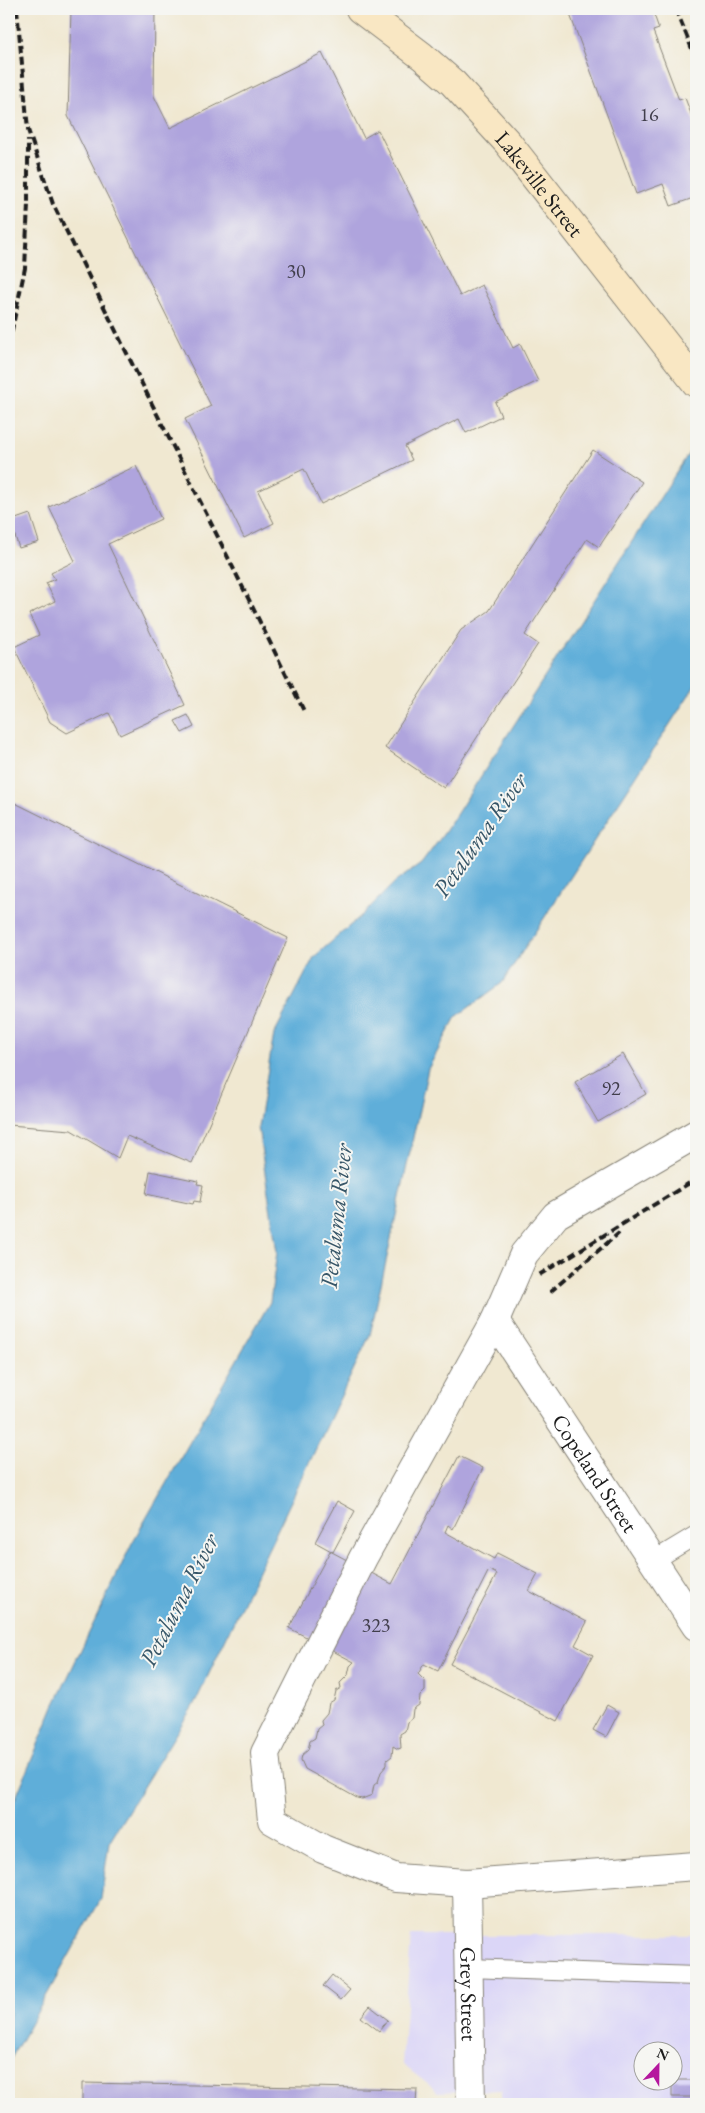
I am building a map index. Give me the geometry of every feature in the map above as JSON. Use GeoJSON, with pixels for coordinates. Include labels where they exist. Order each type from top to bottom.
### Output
{"type":"FeatureCollection","features":[{"type":"Feature","properties":{"kind":"main road","name":"Lakeville Street"},"geometry":{"type":"LineString","coordinates":[[360,9],[422,56],[453,83],[508,143],[696,383]]}},
{"type":"Feature","properties":{"kind":"street"},"geometry":{"type":"LineString","coordinates":[[696,1134],[556,1215],[524,1254],[495,1321],[363,1558],[265,1753],[272,1820],[322,1849],[396,1878],[467,1883],[696,1866]]}},
{"type":"Feature","properties":{"kind":"street","name":"Copeland Street"},"geometry":{"type":"LineString","coordinates":[[495,1321],[696,1626]]}},
{"type":"Feature","properties":{"kind":"street","name":"Grey Street"},"geometry":{"type":"LineString","coordinates":[[467,1883],[471,2104]]}},
{"type":"Feature","properties":{"kind":"lane"},"geometry":{"type":"LineString","coordinates":[[653,1561],[696,1535]]}},
{"type":"Feature","properties":{"kind":"lane"},"geometry":{"type":"LineString","coordinates":[[468,1968],[696,1976]]}},
{"type":"Feature","properties":{"kind":"shaded area"},"geometry":{"type":"Polygon","coordinates":[[[411,1935],[696,1935],[696,2104],[502,2104],[502,2090],[438,2092],[402,2064],[411,1935]]]}},
{"type":"Feature","properties":{"kind":"water","name":"Petaluma River"},"geometry":{"type":"Polygon","coordinates":[[[696,442],[696,684],[502,983],[456,1017],[428,1069],[370,1335],[196,1701],[109,1842],[101,1899],[9,2062],[9,1814],[54,1706],[132,1543],[270,1302],[277,1252],[258,1127],[274,1034],[314,957],[362,915],[395,882],[421,864],[445,832],[696,442]]]}},
{"type":"Feature","properties":{"kind":"building"},"geometry":{"type":"Polygon","coordinates":[[[71,9],[155,9],[154,96],[170,128],[322,53],[364,138],[378,130],[460,296],[482,285],[513,348],[520,344],[538,381],[495,402],[501,416],[466,433],[459,419],[405,446],[412,460],[321,504],[304,469],[258,491],[274,523],[244,538],[185,419],[211,406],[68,116],[71,9]]]}},
{"type":"Feature","properties":{"kind":"building"},"geometry":{"type":"Polygon","coordinates":[[[568,9],[652,9],[659,29],[653,31],[679,100],[685,98],[696,127],[696,197],[671,206],[663,184],[636,194],[568,9]]]}},
{"type":"Feature","properties":{"kind":"building"},"geometry":{"type":"Polygon","coordinates":[[[593,450],[642,482],[599,547],[587,539],[525,635],[538,644],[444,788],[385,748],[461,630],[489,611],[593,450]]]}},
{"type":"Feature","properties":{"kind":"building"},"geometry":{"type":"Polygon","coordinates":[[[136,466],[161,519],[108,544],[185,705],[120,735],[109,713],[67,733],[50,722],[14,647],[39,635],[29,614],[55,601],[46,583],[55,579],[51,573],[75,561],[49,507],[136,466]]]}},
{"type":"Feature","properties":{"kind":"building"},"geometry":{"type":"Polygon","coordinates":[[[30,514],[39,542],[19,548],[10,521],[30,514]]]}},
{"type":"Feature","properties":{"kind":"building"},"geometry":{"type":"Polygon","coordinates":[[[188,715],[194,727],[182,733],[175,721],[188,715]]]}},
{"type":"Feature","properties":{"kind":"building"},"geometry":{"type":"Polygon","coordinates":[[[9,800],[288,938],[192,1163],[127,1136],[118,1158],[71,1130],[9,1125],[9,800]]]}},
{"type":"Feature","properties":{"kind":"building"},"geometry":{"type":"Polygon","coordinates":[[[623,1054],[646,1094],[598,1122],[575,1082],[623,1054]]]}},
{"type":"Feature","properties":{"kind":"building"},"geometry":{"type":"Polygon","coordinates":[[[150,1171],[198,1181],[197,1184],[203,1185],[200,1202],[194,1201],[193,1204],[146,1194],[150,1171]]]}},
{"type":"Feature","properties":{"kind":"building"},"geometry":{"type":"Polygon","coordinates":[[[459,1456],[483,1468],[453,1529],[448,1525],[445,1532],[494,1559],[497,1553],[538,1574],[529,1591],[587,1622],[575,1645],[593,1655],[558,1721],[450,1664],[497,1574],[489,1570],[438,1671],[424,1664],[418,1674],[425,1681],[425,1691],[420,1696],[419,1705],[413,1709],[412,1718],[407,1722],[405,1731],[400,1734],[401,1748],[398,1749],[393,1746],[392,1756],[387,1760],[387,1765],[381,1772],[378,1782],[374,1785],[372,1795],[362,1799],[357,1798],[305,1769],[301,1760],[302,1755],[308,1750],[310,1741],[315,1738],[317,1729],[322,1725],[321,1720],[327,1713],[329,1703],[334,1700],[336,1691],[341,1688],[340,1683],[348,1675],[350,1666],[354,1662],[289,1628],[330,1551],[392,1584],[459,1456]]]}},
{"type":"Feature","properties":{"kind":"building"},"geometry":{"type":"Polygon","coordinates":[[[337,1501],[355,1511],[333,1552],[315,1542],[337,1501]]]}},
{"type":"Feature","properties":{"kind":"building"},"geometry":{"type":"Polygon","coordinates":[[[607,1705],[619,1712],[606,1737],[593,1730],[607,1705]]]}},
{"type":"Feature","properties":{"kind":"building"},"geometry":{"type":"Polygon","coordinates":[[[332,1975],[350,1990],[341,2000],[323,1986],[332,1975]]]}},
{"type":"Feature","properties":{"kind":"building"},"geometry":{"type":"Polygon","coordinates":[[[370,2006],[388,2020],[379,2031],[361,2017],[370,2006]]]}},
{"type":"Feature","properties":{"kind":"building"},"geometry":{"type":"Polygon","coordinates":[[[682,2080],[696,2080],[696,2097],[672,2097],[672,2090],[682,2090],[682,2080]]]}},
{"type":"Feature","properties":{"kind":"building"},"geometry":{"type":"Polygon","coordinates":[[[82,2083],[417,2089],[416,2104],[82,2104],[82,2083]]]}},
{"type":"Feature","properties":{"kind":"railway"},"geometry":{"type":"LineString","coordinates":[[17,9],[28,130],[53,204],[304,711]]}},
{"type":"Feature","properties":{"kind":"railway"},"geometry":{"type":"LineString","coordinates":[[676,9],[696,59]]}},
{"type":"Feature","properties":{"kind":"railway"},"geometry":{"type":"LineString","coordinates":[[9,344],[25,268],[28,140]]}},
{"type":"Feature","properties":{"kind":"railway"},"geometry":{"type":"LineString","coordinates":[[539,1275],[696,1179]]}},
{"type":"Feature","properties":{"kind":"railway"},"geometry":{"type":"LineString","coordinates":[[550,1292],[619,1233]]}}]}
